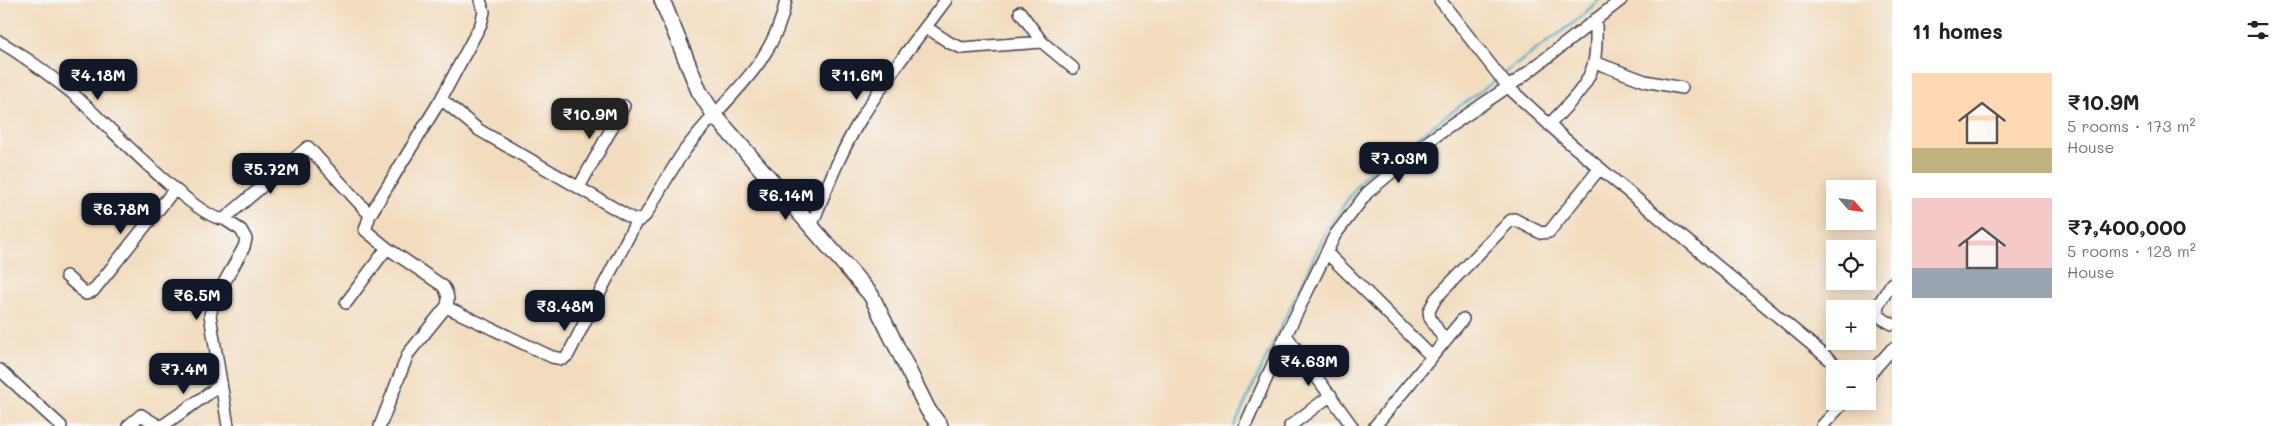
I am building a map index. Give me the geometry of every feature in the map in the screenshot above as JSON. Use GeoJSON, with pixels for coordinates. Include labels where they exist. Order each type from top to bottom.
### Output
{"type":"FeatureCollection","features":[{"type":"Feature","properties":{"kind":"main road"},"geometry":{"type":"LineString","coordinates":[[662,0],[699,91],[715,116],[871,295],[928,410],[940,426]]}},
{"type":"Feature","properties":{"kind":"street"},"geometry":{"type":"LineString","coordinates":[[380,426],[408,354],[446,307],[447,294],[443,286],[387,248],[365,230],[370,215],[441,99],[481,24],[484,12],[480,0]]}},
{"type":"Feature","properties":{"kind":"street"},"geometry":{"type":"LineString","coordinates":[[446,307],[552,357],[563,359],[568,355],[637,220],[645,216],[685,150],[760,62],[780,28],[786,0]]}},
{"type":"Feature","properties":{"kind":"street"},"geometry":{"type":"LineString","coordinates":[[811,227],[858,124],[880,89],[946,0]]}},
{"type":"Feature","properties":{"kind":"street"},"geometry":{"type":"LineString","coordinates":[[1440,0],[1504,81],[1549,124],[1830,360]]}},
{"type":"Feature","properties":{"kind":"street"},"geometry":{"type":"LineString","coordinates":[[1245,426],[1286,334],[1335,235],[1367,193],[1504,81],[1596,19],[1609,4],[1621,0]]}},
{"type":"Feature","properties":{"kind":"street"},"geometry":{"type":"LineString","coordinates":[[1020,12],[1042,42],[1072,68]]}},
{"type":"Feature","properties":{"kind":"street"},"geometry":{"type":"LineString","coordinates":[[1549,124],[1577,95],[1590,75],[1594,62],[1596,19]]}},
{"type":"Feature","properties":{"kind":"street"},"geometry":{"type":"LineString","coordinates":[[926,27],[950,43],[962,48],[1042,42]]}},
{"type":"Feature","properties":{"kind":"street"},"geometry":{"type":"LineString","coordinates":[[0,42],[14,50],[73,94],[109,130],[209,215],[218,219],[224,219],[241,230],[246,239],[244,248],[211,309],[210,325],[228,426]]}},
{"type":"Feature","properties":{"kind":"street"},"geometry":{"type":"LineString","coordinates":[[1594,62],[1644,81],[1682,88]]}},
{"type":"Feature","properties":{"kind":"street"},"geometry":{"type":"LineString","coordinates":[[441,99],[479,130],[637,220]]}},
{"type":"Feature","properties":{"kind":"street"},"geometry":{"type":"LineString","coordinates":[[579,187],[624,106]]}},
{"type":"Feature","properties":{"kind":"street"},"geometry":{"type":"LineString","coordinates":[[224,219],[308,147],[370,215]]}},
{"type":"Feature","properties":{"kind":"street"},"geometry":{"type":"LineString","coordinates":[[1444,341],[1430,318],[1429,311],[1436,298],[1510,221],[1514,219],[1541,233],[1549,232],[1600,168]]}},
{"type":"Feature","properties":{"kind":"street"},"geometry":{"type":"LineString","coordinates":[[66,276],[85,293],[90,293],[175,188]]}},
{"type":"Feature","properties":{"kind":"street"},"geometry":{"type":"LineString","coordinates":[[346,303],[387,248]]}},
{"type":"Feature","properties":{"kind":"street"},"geometry":{"type":"LineString","coordinates":[[1327,253],[1431,356]]}},
{"type":"Feature","properties":{"kind":"street"},"geometry":{"type":"LineString","coordinates":[[1889,320],[1878,313],[1878,305],[1892,283]]}},
{"type":"Feature","properties":{"kind":"street"},"geometry":{"type":"LineString","coordinates":[[1375,426],[1463,319]]}},
{"type":"Feature","properties":{"kind":"street"},"geometry":{"type":"LineString","coordinates":[[1286,334],[1352,426]]}},
{"type":"Feature","properties":{"kind":"street"},"geometry":{"type":"LineString","coordinates":[[1876,367],[1892,349]]}},
{"type":"Feature","properties":{"kind":"street"},"geometry":{"type":"LineString","coordinates":[[0,370],[61,426]]}},
{"type":"Feature","properties":{"kind":"street"},"geometry":{"type":"LineString","coordinates":[[128,426],[141,415],[160,426],[221,385]]}},
{"type":"Feature","properties":{"kind":"street"},"geometry":{"type":"LineString","coordinates":[[1290,426],[1331,395]]}},
{"type":"Feature","properties":{"kind":"street"},"geometry":{"type":"LineString","coordinates":[[1822,426],[1836,410]]}},
{"type":"Feature","properties":{"kind":"waterway"},"geometry":{"type":"LineString","coordinates":[[1503,74],[1576,21],[1599,0]]}},
{"type":"Feature","properties":{"kind":"waterway"},"geometry":{"type":"LineString","coordinates":[[1234,426],[1326,231],[1364,176],[1497,79]]}}]}
